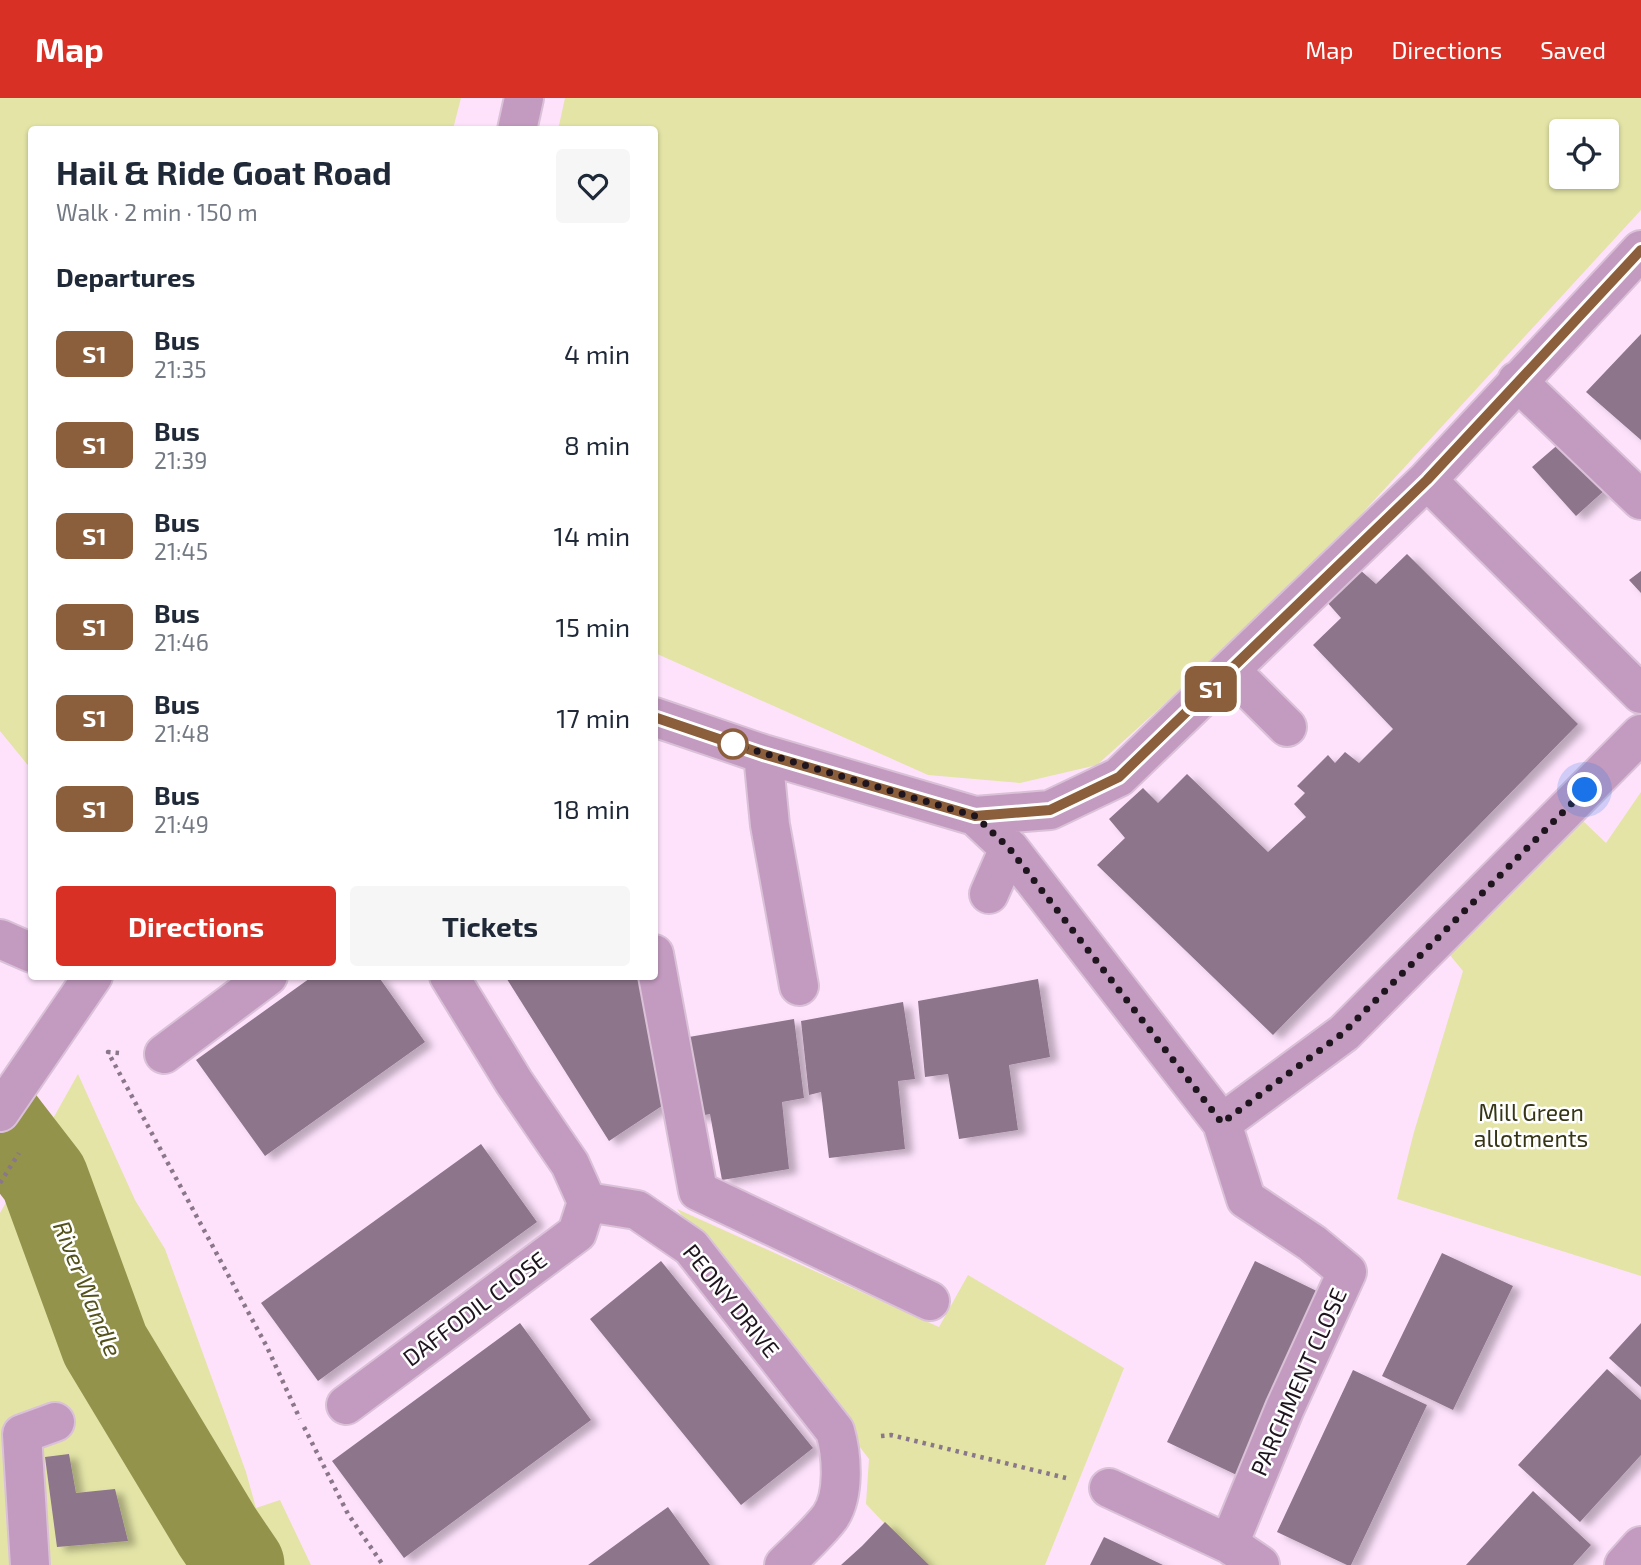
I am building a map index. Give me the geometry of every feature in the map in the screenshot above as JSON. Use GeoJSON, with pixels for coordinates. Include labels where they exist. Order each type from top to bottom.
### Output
{"type":"FeatureCollection","features":[{"type":"Feature","properties":{"kind":"street"},"geometry":{"type":"LineString","coordinates":[[518,126],[524,98]]}},
{"type":"Feature","properties":{"kind":"street"},"geometry":{"type":"LineString","coordinates":[[658,718],[763,754],[975,816],[1050,810],[1119,777],[1231,671],[1427,480],[1641,250]]}},
{"type":"Feature","properties":{"kind":"street"},"geometry":{"type":"LineString","coordinates":[[1517,381],[1641,500]]}},
{"type":"Feature","properties":{"kind":"street"},"geometry":{"type":"LineString","coordinates":[[1427,480],[1641,694]]}},
{"type":"Feature","properties":{"kind":"street"},"geometry":{"type":"LineString","coordinates":[[1231,671],[1287,727]]}},
{"type":"Feature","properties":{"kind":"street"},"geometry":{"type":"LineString","coordinates":[[1222,1123],[1343,1033],[1641,734]]}},
{"type":"Feature","properties":{"kind":"street"},"geometry":{"type":"LineString","coordinates":[[763,754],[770,825],[799,986]]}},
{"type":"Feature","properties":{"kind":"street","name":"PARCHMENT CLOSE"},"geometry":{"type":"LineString","coordinates":[[975,816],[1009,848],[1222,1123],[1246,1199],[1312,1243],[1347,1272],[1285,1408],[1229,1544]]}},
{"type":"Feature","properties":{"kind":"street"},"geometry":{"type":"LineString","coordinates":[[989,894],[1009,848]]}},
{"type":"Feature","properties":{"kind":"street"},"geometry":{"type":"LineString","coordinates":[[0,939],[28,951]]}},
{"type":"Feature","properties":{"kind":"street"},"geometry":{"type":"LineString","coordinates":[[658,976],[698,1191],[930,1301]]}},
{"type":"Feature","properties":{"kind":"street"},"geometry":{"type":"LineString","coordinates":[[164,1054],[263,980]]}},
{"type":"Feature","properties":{"kind":"street"},"geometry":{"type":"LineString","coordinates":[[451,980],[514,1082],[570,1164],[587,1202]]}},
{"type":"Feature","properties":{"kind":"street"},"geometry":{"type":"LineString","coordinates":[[0,1112],[52,1037],[78,982]]}},
{"type":"Feature","properties":{"kind":"street","name":"DAFFODIL CLOSE"},"geometry":{"type":"LineString","coordinates":[[346,1405],[577,1233],[587,1202]]}},
{"type":"Feature","properties":{"kind":"street","name":"PEONY DRIVE"},"geometry":{"type":"LineString","coordinates":[[587,1202],[638,1210],[691,1247],[835,1431],[841,1450],[841,1483],[831,1515],[784,1565]]}},
{"type":"Feature","properties":{"kind":"street"},"geometry":{"type":"LineString","coordinates":[[30,1565],[22,1434],[55,1422]]}},
{"type":"Feature","properties":{"kind":"street"},"geometry":{"type":"LineString","coordinates":[[1109,1488],[1229,1544],[1261,1565]]}},
{"type":"Feature","properties":{"kind":"street"},"geometry":{"type":"LineString","coordinates":[[1624,1565],[1641,1546]]}},
{"type":"Feature","properties":{"kind":"path"},"geometry":{"type":"LineString","coordinates":[[164,1054],[108,1052],[267,1347],[307,1435],[348,1514],[383,1565]]}},
{"type":"Feature","properties":{"kind":"path"},"geometry":{"type":"LineString","coordinates":[[838,1442],[891,1435],[1109,1488]]}},
{"type":"Feature","properties":{"kind":"green space"},"geometry":{"type":"Polygon","coordinates":[[[0,98],[461,98],[454,126],[28,126],[28,765],[0,731],[0,98]]]}},
{"type":"Feature","properties":{"kind":"green space"},"geometry":{"type":"Polygon","coordinates":[[[565,98],[1641,98],[1641,210],[1299,582],[1097,765],[1020,783],[928,775],[658,654],[658,126],[559,126],[565,98]]]}},
{"type":"Feature","properties":{"kind":"green space","name":"Mill Green allotments"},"geometry":{"type":"Polygon","coordinates":[[[1641,792],[1641,1276],[1397,1199],[1414,1132],[1463,971],[1449,954],[1582,820],[1606,843],[1641,792]]]}},
{"type":"Feature","properties":{"kind":"green space"},"geometry":{"type":"Polygon","coordinates":[[[78,1074],[135,1200],[165,1249],[246,1472],[256,1508],[280,1500],[311,1565],[0,1565],[0,1213],[78,1074]]]}},
{"type":"Feature","properties":{"kind":"green space"},"geometry":{"type":"Polygon","coordinates":[[[677,1209],[939,1327],[968,1275],[1124,1368],[1045,1565],[924,1565],[866,1504],[869,1459],[677,1209]]]}},
{"type":"Feature","properties":{"kind":"building"},"geometry":{"type":"Polygon","coordinates":[[[1641,334],[1641,440],[1586,392],[1641,334]]]}},
{"type":"Feature","properties":{"kind":"building"},"geometry":{"type":"Polygon","coordinates":[[[1561,442],[1606,489],[1576,516],[1532,467],[1561,442]]]}},
{"type":"Feature","properties":{"kind":"building"},"geometry":{"type":"Polygon","coordinates":[[[1407,554],[1578,724],[1273,1035],[1097,865],[1125,838],[1109,819],[1143,788],[1158,803],[1187,774],[1268,852],[1306,817],[1294,804],[1305,793],[1297,786],[1328,755],[1335,763],[1345,752],[1359,763],[1393,729],[1313,645],[1341,618],[1326,601],[1359,569],[1376,584],[1407,554]]]}},
{"type":"Feature","properties":{"kind":"building"},"geometry":{"type":"Polygon","coordinates":[[[1641,571],[1641,593],[1629,580],[1641,571]]]}},
{"type":"Feature","properties":{"kind":"building"},"geometry":{"type":"Polygon","coordinates":[[[1038,979],[1050,1057],[1009,1065],[1018,1130],[959,1139],[948,1074],[925,1077],[918,1001],[1038,979]]]}},
{"type":"Feature","properties":{"kind":"building"},"geometry":{"type":"Polygon","coordinates":[[[307,980],[381,980],[425,1042],[265,1156],[196,1060],[307,980]]]}},
{"type":"Feature","properties":{"kind":"building"},"geometry":{"type":"Polygon","coordinates":[[[508,980],[655,980],[677,1096],[609,1141],[508,980]]]}},
{"type":"Feature","properties":{"kind":"building"},"geometry":{"type":"Polygon","coordinates":[[[903,1002],[915,1079],[898,1081],[905,1149],[829,1158],[821,1092],[809,1095],[801,1021],[903,1002]]]}},
{"type":"Feature","properties":{"kind":"building"},"geometry":{"type":"Polygon","coordinates":[[[794,1019],[804,1098],[782,1102],[789,1169],[722,1180],[710,1114],[694,1117],[683,1038],[794,1019]]]}},
{"type":"Feature","properties":{"kind":"building"},"geometry":{"type":"Polygon","coordinates":[[[481,1144],[537,1222],[318,1381],[261,1303],[481,1144]]]}},
{"type":"Feature","properties":{"kind":"building"},"geometry":{"type":"Polygon","coordinates":[[[1442,1253],[1513,1286],[1453,1410],[1382,1376],[1442,1253]]]}},
{"type":"Feature","properties":{"kind":"building"},"geometry":{"type":"Polygon","coordinates":[[[661,1261],[813,1448],[741,1505],[590,1319],[661,1261]]]}},
{"type":"Feature","properties":{"kind":"building"},"geometry":{"type":"Polygon","coordinates":[[[1255,1261],[1329,1297],[1241,1477],[1167,1442],[1255,1261]]]}},
{"type":"Feature","properties":{"kind":"building"},"geometry":{"type":"Polygon","coordinates":[[[520,1323],[591,1420],[404,1558],[332,1461],[520,1323]]]}},
{"type":"Feature","properties":{"kind":"building"},"geometry":{"type":"Polygon","coordinates":[[[1641,1323],[1641,1387],[1609,1358],[1641,1323]]]}},
{"type":"Feature","properties":{"kind":"building"},"geometry":{"type":"Polygon","coordinates":[[[1607,1369],[1641,1400],[1641,1455],[1580,1522],[1518,1465],[1607,1369]]]}},
{"type":"Feature","properties":{"kind":"building"},"geometry":{"type":"Polygon","coordinates":[[[1353,1370],[1427,1405],[1351,1565],[1347,1565],[1277,1532],[1353,1370]]]}},
{"type":"Feature","properties":{"kind":"building"},"geometry":{"type":"Polygon","coordinates":[[[69,1454],[76,1493],[115,1489],[128,1541],[57,1547],[45,1457],[69,1454]]]}},
{"type":"Feature","properties":{"kind":"building"},"geometry":{"type":"Polygon","coordinates":[[[1533,1491],[1591,1545],[1573,1565],[1466,1565],[1533,1491]]]}},
{"type":"Feature","properties":{"kind":"building"},"geometry":{"type":"Polygon","coordinates":[[[668,1507],[710,1565],[588,1565],[640,1527],[668,1507]]]}},
{"type":"Feature","properties":{"kind":"building"},"geometry":{"type":"Polygon","coordinates":[[[885,1522],[929,1565],[841,1565],[862,1546],[885,1522]]]}},
{"type":"Feature","properties":{"kind":"building"},"geometry":{"type":"Polygon","coordinates":[[[1104,1537],[1163,1565],[1090,1565],[1104,1537]]]}},
{"type":"Feature","properties":{"kind":"waterway","name":"River Wandle"},"geometry":{"type":"LineString","coordinates":[[0,1121],[44,1178],[105,1345],[240,1565]]}},
{"type":"Feature","properties":{"kind":"bus line","name":"S1"},"geometry":{"type":"LineString","coordinates":[[658,718],[763,754],[975,816],[1050,810],[1119,777],[1231,671],[1427,480],[1641,250]]}},
{"type":"Feature","properties":{"kind":"route"},"geometry":{"type":"LineString","coordinates":[[733,744],[975,816],[1009,848],[1222,1123],[1343,1033],[1585,790]]}}]}
